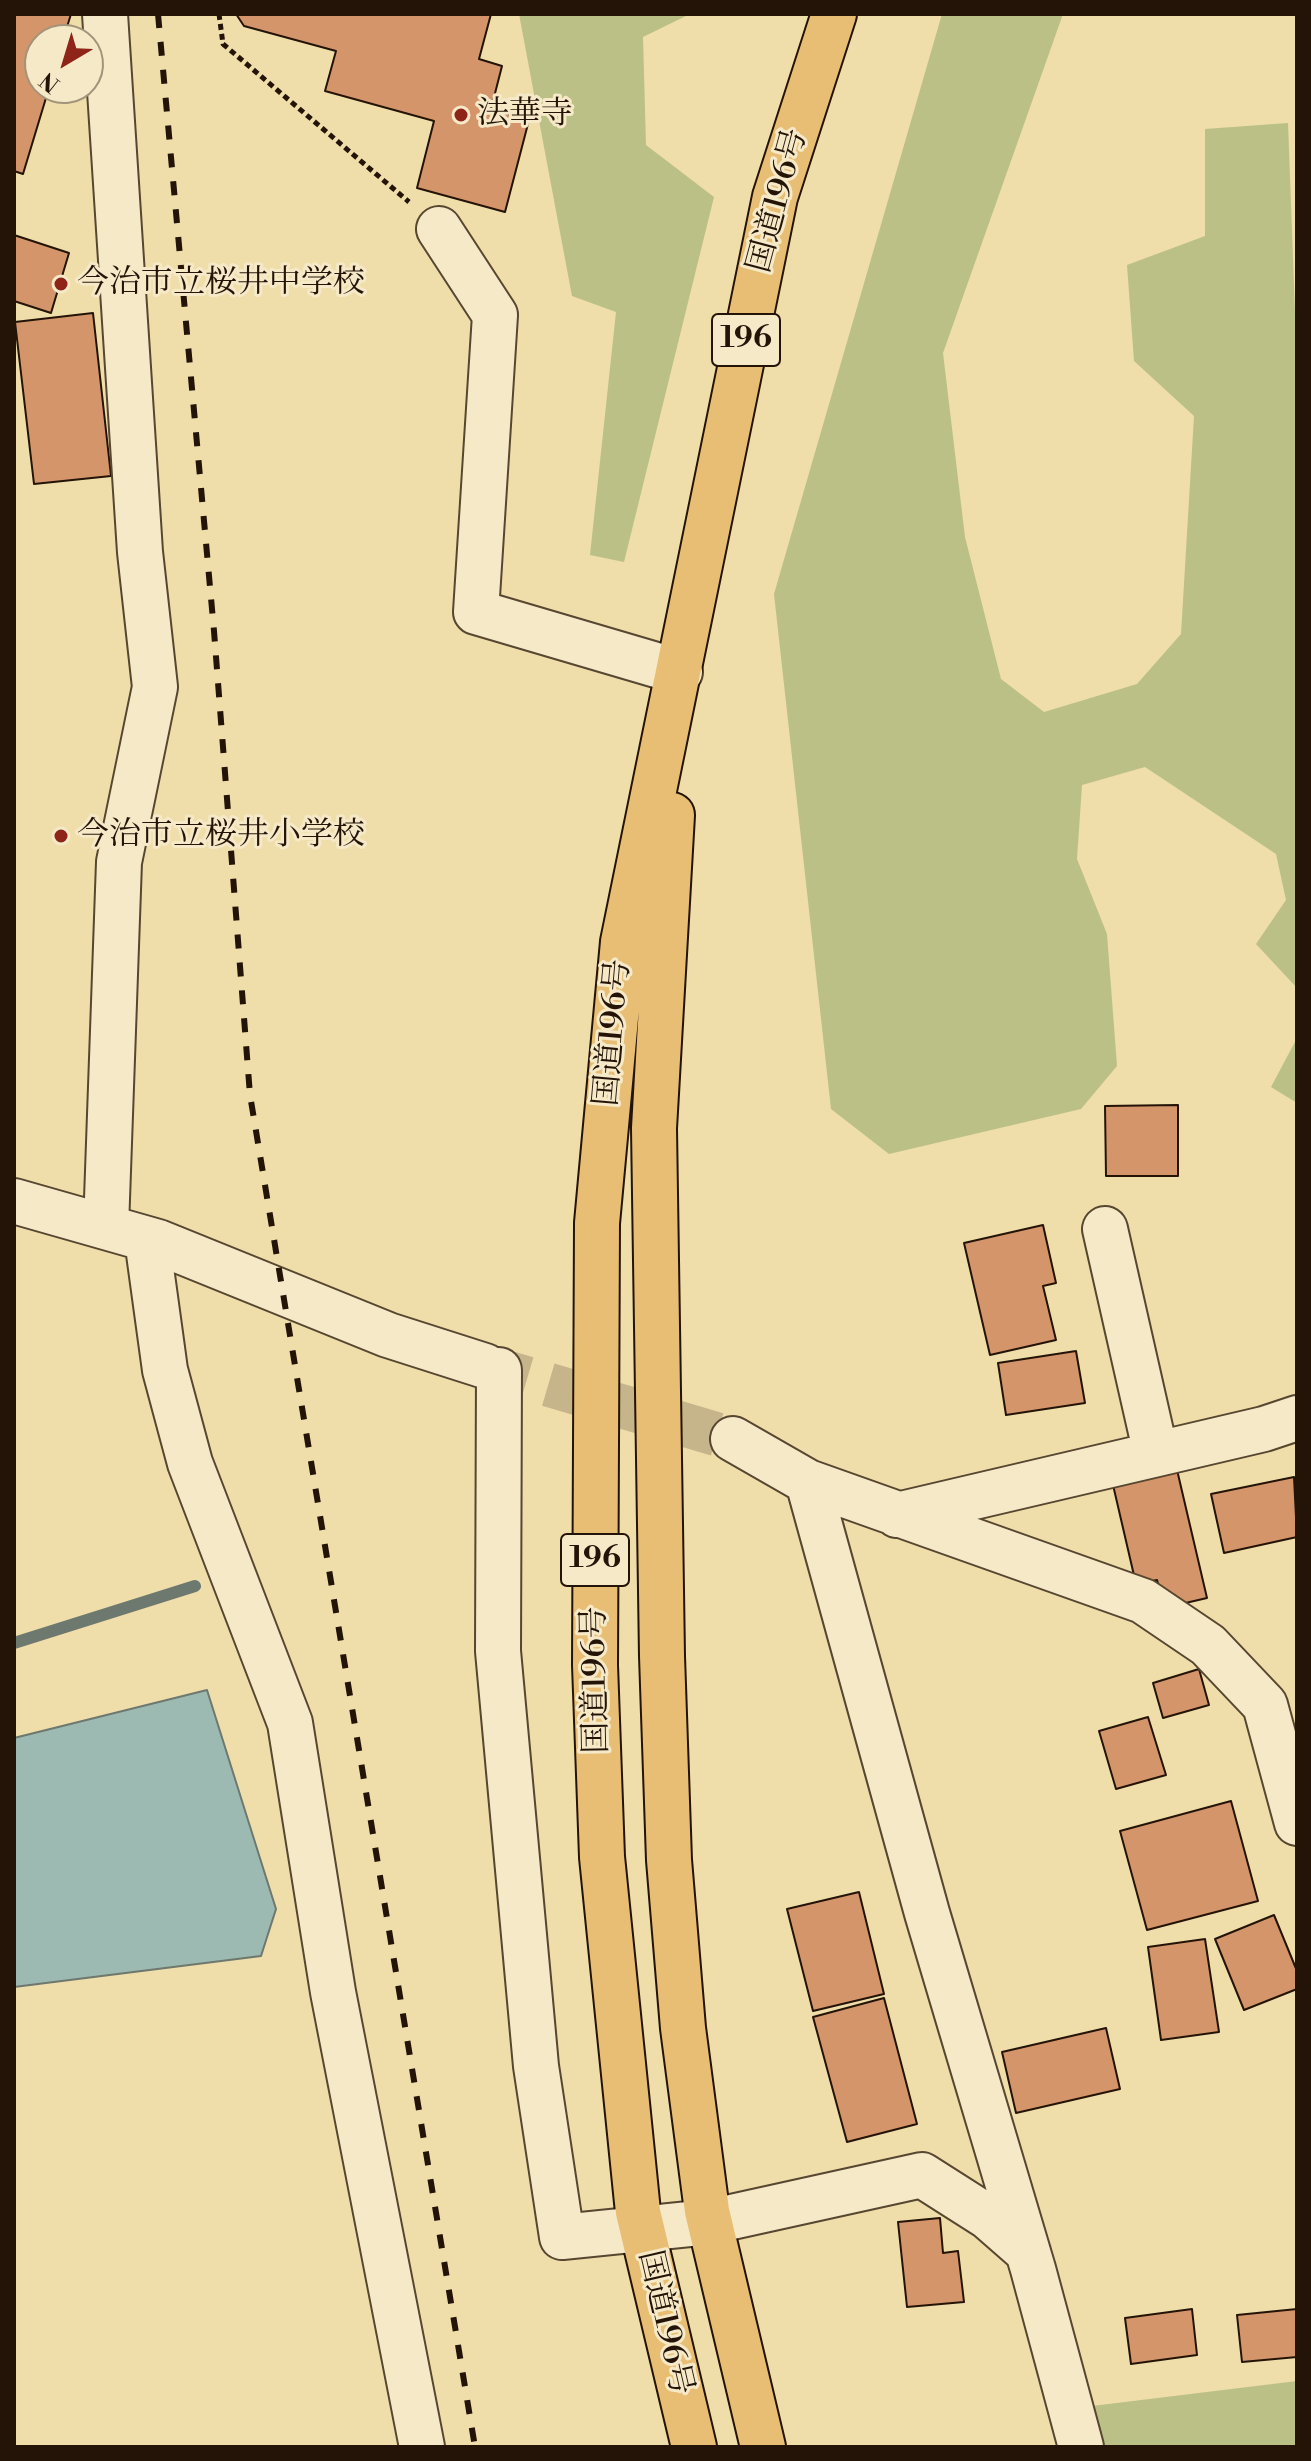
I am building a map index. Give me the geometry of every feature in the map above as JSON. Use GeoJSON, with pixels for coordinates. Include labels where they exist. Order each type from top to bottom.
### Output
{"type":"FeatureCollection","features":[{"type":"Feature","properties":{"kind":"highway","name":"国道196号"},"geometry":{"type":"LineString","coordinates":[[694,2447],[642,2230],[618,2039],[602,1857],[595,1665],[597,1223],[623,942],[775,197],[834,14]]}},
{"type":"Feature","properties":{"kind":"highway","name":"国道196号"},"geometry":{"type":"LineString","coordinates":[[680,672],[654,1128],[662,1656],[669,1860],[683,2028],[709,2222],[763,2447]]}},
{"type":"Feature","properties":{"kind":"street"},"geometry":{"type":"LineString","coordinates":[[105,14],[140,552],[155,687],[119,862],[127,1233],[190,1463],[290,1723],[333,1992],[422,2447]]}},
{"type":"Feature","properties":{"kind":"street"},"geometry":{"type":"LineString","coordinates":[[439,229],[495,315],[476,612],[680,672]]}},
{"type":"Feature","properties":{"kind":"street"},"geometry":{"type":"LineString","coordinates":[[14,1201],[127,1233],[283,1289],[388,1335],[492,1368],[498,1651],[536,2066],[562,2237],[709,2222],[922,2175],[988,2217],[1028,2252]]}},
{"type":"Feature","properties":{"kind":"street"},"geometry":{"type":"LineString","coordinates":[[1105,1229],[1156,1454]]}},
{"type":"Feature","properties":{"kind":"street"},"geometry":{"type":"LineString","coordinates":[[897,1515],[1297,1418]]}},
{"type":"Feature","properties":{"kind":"street"},"geometry":{"type":"LineString","coordinates":[[733,1439],[808,1482],[1143,1601],[1208,1645],[1281,1699],[1297,1823]]}},
{"type":"Feature","properties":{"kind":"street"},"geometry":{"type":"LineString","coordinates":[[808,1482],[1081,2447]]}},
{"type":"Feature","properties":{"kind":"path"},"geometry":{"type":"LineString","coordinates":[[219,14],[223,44],[362,159],[439,229]]}},
{"type":"Feature","properties":{"kind":"green space"},"geometry":{"type":"Polygon","coordinates":[[[519,14],[690,14],[643,37],[646,145],[714,197],[624,562],[590,555],[616,312],[572,296],[519,14]]]}},
{"type":"Feature","properties":{"kind":"green space"},"geometry":{"type":"Polygon","coordinates":[[[942,14],[1063,14],[943,353],[965,537],[1001,679],[1044,712],[1137,684],[1181,634],[1194,416],[1134,361],[1127,265],[1205,236],[1205,129],[1288,123],[1297,366],[1297,988],[1256,944],[1286,900],[1276,854],[1145,767],[1082,785],[1077,859],[1107,934],[1117,1066],[1081,1109],[889,1154],[831,1109],[774,594],[942,14]]]}},
{"type":"Feature","properties":{"kind":"green space"},"geometry":{"type":"Polygon","coordinates":[[[1297,1038],[1297,1103],[1271,1087],[1297,1038]]]}},
{"type":"Feature","properties":{"kind":"green space"},"geometry":{"type":"Polygon","coordinates":[[[1297,2381],[1297,2447],[1102,2447],[1092,2406],[1297,2381]]]}},
{"type":"Feature","properties":{"kind":"water"},"geometry":{"type":"Polygon","coordinates":[[[207,1690],[276,1909],[261,1956],[14,1987],[14,1738],[207,1690]]]}},
{"type":"Feature","properties":{"kind":"building"},"geometry":{"type":"Polygon","coordinates":[[[14,14],[71,14],[68,24],[24,24],[24,104],[44,104],[23,174],[14,171],[14,14]]]}},
{"type":"Feature","properties":{"kind":"building","name":"法華寺"},"geometry":{"type":"Polygon","coordinates":[[[236,14],[491,14],[479,59],[502,66],[491,109],[529,120],[505,212],[417,188],[434,121],[325,91],[336,51],[244,26],[236,14]]]}},
{"type":"Feature","properties":{"kind":"building"},"geometry":{"type":"Polygon","coordinates":[[[14,235],[69,253],[51,313],[14,301],[14,235]]]}},
{"type":"Feature","properties":{"kind":"building"},"geometry":{"type":"Polygon","coordinates":[[[93,313],[111,476],[34,484],[15,322],[93,313]]]}},
{"type":"Feature","properties":{"kind":"building"},"geometry":{"type":"Polygon","coordinates":[[[1178,1105],[1178,1176],[1106,1176],[1105,1106],[1178,1105]]]}},
{"type":"Feature","properties":{"kind":"building"},"geometry":{"type":"Polygon","coordinates":[[[1043,1225],[1056,1283],[1043,1286],[1056,1340],[990,1355],[964,1243],[1043,1225]]]}},
{"type":"Feature","properties":{"kind":"building"},"geometry":{"type":"Polygon","coordinates":[[[1076,1351],[1085,1403],[1006,1415],[998,1363],[1076,1351]]]}},
{"type":"Feature","properties":{"kind":"building"},"geometry":{"type":"Polygon","coordinates":[[[1174,1457],[1207,1598],[1164,1608],[1157,1580],[1136,1584],[1110,1472],[1174,1457]]]}},
{"type":"Feature","properties":{"kind":"building"},"geometry":{"type":"Polygon","coordinates":[[[1294,1477],[1297,1537],[1224,1553],[1211,1494],[1294,1477]]]}},
{"type":"Feature","properties":{"kind":"building"},"geometry":{"type":"Polygon","coordinates":[[[1199,1669],[1209,1705],[1163,1718],[1153,1683],[1199,1669]]]}},
{"type":"Feature","properties":{"kind":"building"},"geometry":{"type":"Polygon","coordinates":[[[1148,1717],[1166,1775],[1116,1789],[1099,1731],[1148,1717]]]}},
{"type":"Feature","properties":{"kind":"building"},"geometry":{"type":"Polygon","coordinates":[[[1231,1801],[1258,1901],[1147,1930],[1120,1831],[1231,1801]]]}},
{"type":"Feature","properties":{"kind":"building"},"geometry":{"type":"Polygon","coordinates":[[[859,1892],[884,1994],[813,2011],[787,1909],[859,1892]]]}},
{"type":"Feature","properties":{"kind":"building"},"geometry":{"type":"Polygon","coordinates":[[[1274,1915],[1297,1971],[1297,1989],[1244,2010],[1215,1939],[1274,1915]]]}},
{"type":"Feature","properties":{"kind":"building"},"geometry":{"type":"Polygon","coordinates":[[[1205,1939],[1219,2032],[1161,2040],[1148,1947],[1205,1939]]]}},
{"type":"Feature","properties":{"kind":"building"},"geometry":{"type":"Polygon","coordinates":[[[884,1998],[917,2124],[847,2142],[813,2017],[884,1998]]]}},
{"type":"Feature","properties":{"kind":"building"},"geometry":{"type":"Polygon","coordinates":[[[1106,2028],[1120,2089],[1016,2113],[1002,2052],[1106,2028]]]}},
{"type":"Feature","properties":{"kind":"building"},"geometry":{"type":"Polygon","coordinates":[[[940,2218],[943,2253],[958,2251],[964,2302],[907,2307],[898,2222],[940,2218]]]}},
{"type":"Feature","properties":{"kind":"building"},"geometry":{"type":"Polygon","coordinates":[[[1192,2309],[1197,2355],[1131,2364],[1125,2318],[1192,2309]]]}},
{"type":"Feature","properties":{"kind":"building"},"geometry":{"type":"Polygon","coordinates":[[[1297,2309],[1297,2357],[1242,2362],[1237,2315],[1297,2309]]]}},
{"type":"Feature","properties":{"kind":"waterway"},"geometry":{"type":"LineString","coordinates":[[14,1643],[195,1586]]}},
{"type":"Feature","properties":{"kind":"tunnel"},"geometry":{"type":"LineString","coordinates":[[485,1366],[733,1439]]}},
{"type":"Feature","properties":{"kind":"railway"},"geometry":{"type":"LineString","coordinates":[[158,14],[214,631],[250,1095],[475,2447]]}},
{"type":"Feature","properties":{"kind":"place","name":"法華寺"},"geometry":{"type":"Point","coordinates":[461,115]}},
{"type":"Feature","properties":{"kind":"place","name":"今治市立桜井中学校"},"geometry":{"type":"Point","coordinates":[61,284]}},
{"type":"Feature","properties":{"kind":"place","name":"今治市立桜井小学校"},"geometry":{"type":"Point","coordinates":[61,836]}}]}
